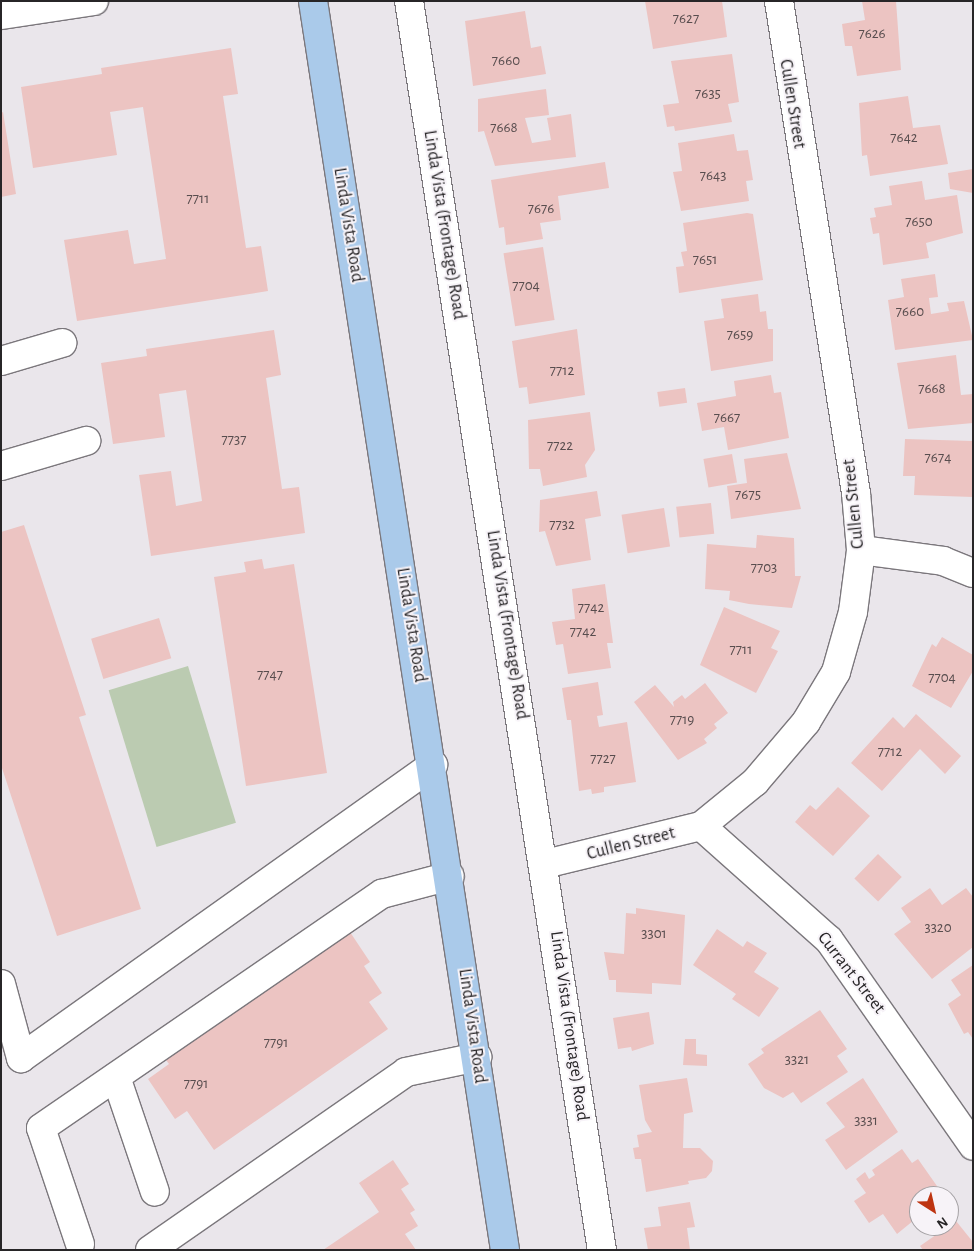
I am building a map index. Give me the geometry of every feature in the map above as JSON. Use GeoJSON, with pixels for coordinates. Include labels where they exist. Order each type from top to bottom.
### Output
{"type":"FeatureCollection","features":[{"type":"Feature","properties":{"kind":"main road","name":"Linda Vista Road"},"geometry":{"type":"LineString","coordinates":[[313,1],[433,765],[505,1250]]}},
{"type":"Feature","properties":{"kind":"street"},"geometry":{"type":"LineString","coordinates":[[1,15],[94,1]]}},
{"type":"Feature","properties":{"kind":"street","name":"Linda Vista (Frontage) Road"},"geometry":{"type":"LineString","coordinates":[[409,1],[545,864],[602,1250]]}},
{"type":"Feature","properties":{"kind":"street","name":"Cullen Street"},"geometry":{"type":"LineString","coordinates":[[545,864],[701,826],[756,782],[806,722],[836,672],[853,612],[861,550],[779,1]]}},
{"type":"Feature","properties":{"kind":"street"},"geometry":{"type":"LineString","coordinates":[[1,361],[62,343]]}},
{"type":"Feature","properties":{"kind":"street"},"geometry":{"type":"LineString","coordinates":[[1,466],[86,441]]}},
{"type":"Feature","properties":{"kind":"street"},"geometry":{"type":"LineString","coordinates":[[861,550],[943,562],[973,573]]}},
{"type":"Feature","properties":{"kind":"street"},"geometry":{"type":"LineString","coordinates":[[1,984],[21,1058],[433,765]]}},
{"type":"Feature","properties":{"kind":"street","name":"Currant Street"},"geometry":{"type":"LineString","coordinates":[[701,826],[829,940],[973,1146]]}},
{"type":"Feature","properties":{"kind":"street"},"geometry":{"type":"LineString","coordinates":[[80,1244],[41,1128],[382,894],[450,876]]}},
{"type":"Feature","properties":{"kind":"street"},"geometry":{"type":"LineString","coordinates":[[150,1250],[406,1072],[477,1057]]}},
{"type":"Feature","properties":{"kind":"street"},"geometry":{"type":"LineString","coordinates":[[116,1077],[155,1192]]}},
{"type":"Feature","properties":{"kind":"green space"},"geometry":{"type":"Polygon","coordinates":[[[188,666],[236,823],[157,847],[109,690],[188,666]]]}},
{"type":"Feature","properties":{"kind":"building"},"geometry":{"type":"Polygon","coordinates":[[[645,1],[722,1],[727,37],[653,49],[645,1]]]}},
{"type":"Feature","properties":{"kind":"building"},"geometry":{"type":"Polygon","coordinates":[[[862,1],[896,1],[901,70],[857,76],[852,46],[845,46],[842,24],[865,20],[862,1]]]}},
{"type":"Feature","properties":{"kind":"building"},"geometry":{"type":"Polygon","coordinates":[[[525,11],[531,48],[541,46],[546,74],[473,86],[465,21],[525,11]]]}},
{"type":"Feature","properties":{"kind":"building"},"geometry":{"type":"Polygon","coordinates":[[[231,48],[238,94],[223,96],[246,248],[261,246],[268,291],[77,321],[64,240],[128,230],[134,264],[166,259],[143,107],[110,112],[117,155],[33,168],[21,87],[102,74],[101,68],[231,48]]]}},
{"type":"Feature","properties":{"kind":"building"},"geometry":{"type":"Polygon","coordinates":[[[732,54],[739,102],[728,104],[732,122],[675,131],[674,126],[667,127],[663,105],[679,103],[671,61],[732,54]]]}},
{"type":"Feature","properties":{"kind":"building"},"geometry":{"type":"Polygon","coordinates":[[[546,89],[549,115],[525,118],[532,143],[551,140],[547,118],[571,114],[576,157],[495,166],[484,131],[478,132],[478,99],[546,89]]]}},
{"type":"Feature","properties":{"kind":"building"},"geometry":{"type":"Polygon","coordinates":[[[908,96],[913,128],[940,125],[948,164],[870,176],[867,155],[862,156],[859,103],[908,96]]]}},
{"type":"Feature","properties":{"kind":"building"},"geometry":{"type":"Polygon","coordinates":[[[3,112],[16,194],[1,197],[1,113],[3,112]]]}},
{"type":"Feature","properties":{"kind":"building"},"geometry":{"type":"Polygon","coordinates":[[[734,134],[737,151],[748,150],[753,180],[746,181],[749,201],[681,211],[673,172],[682,171],[678,143],[734,134]]]}},
{"type":"Feature","properties":{"kind":"building"},"geometry":{"type":"Polygon","coordinates":[[[605,162],[609,188],[558,196],[561,220],[540,223],[543,239],[506,245],[504,227],[499,228],[491,180],[605,162]]]}},
{"type":"Feature","properties":{"kind":"building"},"geometry":{"type":"Polygon","coordinates":[[[973,169],[973,193],[950,189],[948,173],[973,169]]]}},
{"type":"Feature","properties":{"kind":"building"},"geometry":{"type":"Polygon","coordinates":[[[922,181],[925,200],[957,195],[963,233],[926,243],[929,258],[883,265],[879,233],[873,234],[870,218],[876,217],[874,208],[892,205],[889,186],[922,181]]]}},
{"type":"Feature","properties":{"kind":"building"},"geometry":{"type":"Polygon","coordinates":[[[747,213],[753,214],[763,280],[679,293],[676,267],[684,266],[681,252],[687,251],[683,223],[747,213]]]}},
{"type":"Feature","properties":{"kind":"building"},"geometry":{"type":"Polygon","coordinates":[[[543,247],[555,320],[515,326],[503,253],[543,247]]]}},
{"type":"Feature","properties":{"kind":"building"},"geometry":{"type":"Polygon","coordinates":[[[935,274],[938,297],[929,298],[931,314],[949,311],[947,303],[964,301],[973,340],[895,350],[888,300],[904,297],[901,279],[935,274]]]}},
{"type":"Feature","properties":{"kind":"building"},"geometry":{"type":"Polygon","coordinates":[[[758,294],[760,312],[766,311],[768,329],[773,329],[773,361],[711,371],[704,321],[724,318],[721,299],[758,294]]]}},
{"type":"Feature","properties":{"kind":"building"},"geometry":{"type":"Polygon","coordinates":[[[577,329],[585,395],[529,404],[527,387],[519,388],[512,341],[577,329]]]}},
{"type":"Feature","properties":{"kind":"building"},"geometry":{"type":"Polygon","coordinates":[[[274,330],[281,375],[266,378],[282,489],[299,487],[305,533],[151,556],[139,475],[171,471],[176,506],[202,501],[186,390],[159,394],[165,437],[113,444],[101,363],[147,356],[146,349],[274,330]]]}},
{"type":"Feature","properties":{"kind":"building"},"geometry":{"type":"Polygon","coordinates":[[[956,355],[961,395],[973,394],[973,423],[908,429],[897,363],[956,355]]]}},
{"type":"Feature","properties":{"kind":"building"},"geometry":{"type":"Polygon","coordinates":[[[771,375],[774,393],[781,392],[789,438],[728,450],[724,427],[702,431],[697,403],[736,396],[734,381],[771,375]]]}},
{"type":"Feature","properties":{"kind":"building"},"geometry":{"type":"Polygon","coordinates":[[[685,388],[687,403],[659,407],[657,392],[685,388]]]}},
{"type":"Feature","properties":{"kind":"building"},"geometry":{"type":"Polygon","coordinates":[[[590,412],[595,450],[585,465],[587,477],[543,486],[540,469],[529,469],[528,420],[590,412]]]}},
{"type":"Feature","properties":{"kind":"building"},"geometry":{"type":"Polygon","coordinates":[[[905,439],[973,441],[973,497],[914,495],[915,476],[903,476],[905,439]]]}},
{"type":"Feature","properties":{"kind":"building"},"geometry":{"type":"Polygon","coordinates":[[[787,453],[801,509],[731,519],[727,486],[747,483],[744,459],[787,453]]]}},
{"type":"Feature","properties":{"kind":"building"},"geometry":{"type":"Polygon","coordinates":[[[732,454],[737,483],[708,488],[703,459],[732,454]]]}},
{"type":"Feature","properties":{"kind":"building"},"geometry":{"type":"Polygon","coordinates":[[[597,491],[601,516],[585,519],[591,560],[556,566],[545,531],[539,532],[540,500],[597,491]]]}},
{"type":"Feature","properties":{"kind":"building"},"geometry":{"type":"Polygon","coordinates":[[[711,503],[714,534],[679,537],[676,507],[711,503]]]}},
{"type":"Feature","properties":{"kind":"building"},"geometry":{"type":"Polygon","coordinates":[[[664,508],[670,547],[628,553],[622,515],[664,508]]]}},
{"type":"Feature","properties":{"kind":"building"},"geometry":{"type":"Polygon","coordinates":[[[24,525],[86,715],[79,717],[141,909],[57,936],[1,765],[1,532],[24,525]]]}},
{"type":"Feature","properties":{"kind":"building"},"geometry":{"type":"Polygon","coordinates":[[[757,535],[794,538],[795,576],[801,576],[792,608],[729,600],[730,591],[705,589],[707,544],[756,548],[757,535]]]}},
{"type":"Feature","properties":{"kind":"building"},"geometry":{"type":"Polygon","coordinates":[[[262,559],[264,569],[294,564],[327,773],[246,786],[214,577],[246,572],[244,562],[262,559]]]}},
{"type":"Feature","properties":{"kind":"building"},"geometry":{"type":"Polygon","coordinates":[[[605,584],[613,643],[607,643],[611,668],[568,674],[563,644],[556,645],[552,622],[575,619],[572,589],[605,584]]]}},
{"type":"Feature","properties":{"kind":"building"},"geometry":{"type":"Polygon","coordinates":[[[724,607],[780,631],[771,648],[778,651],[756,693],[700,665],[724,607]]]}},
{"type":"Feature","properties":{"kind":"building"},"geometry":{"type":"Polygon","coordinates":[[[159,618],[171,658],[103,679],[91,639],[159,618]]]}},
{"type":"Feature","properties":{"kind":"building"},"geometry":{"type":"Polygon","coordinates":[[[942,637],[973,655],[973,671],[951,708],[912,686],[932,644],[936,647],[942,637]]]}},
{"type":"Feature","properties":{"kind":"building"},"geometry":{"type":"Polygon","coordinates":[[[598,682],[603,715],[597,716],[599,727],[627,722],[636,782],[604,787],[604,792],[592,794],[591,789],[579,791],[571,720],[567,720],[562,688],[598,682]]]}},
{"type":"Feature","properties":{"kind":"building"},"geometry":{"type":"Polygon","coordinates":[[[705,683],[728,713],[714,724],[717,728],[704,739],[707,743],[678,760],[634,702],[655,685],[674,707],[673,702],[682,695],[685,699],[705,683]]]}},
{"type":"Feature","properties":{"kind":"building"},"geometry":{"type":"Polygon","coordinates":[[[916,714],[961,756],[945,774],[920,749],[882,791],[851,763],[893,717],[904,728],[916,714]]]}},
{"type":"Feature","properties":{"kind":"building"},"geometry":{"type":"Polygon","coordinates":[[[838,787],[870,816],[833,856],[795,822],[810,805],[816,810],[838,787]]]}},
{"type":"Feature","properties":{"kind":"building"},"geometry":{"type":"Polygon","coordinates":[[[878,854],[902,877],[878,901],[854,878],[878,854]]]}},
{"type":"Feature","properties":{"kind":"building"},"geometry":{"type":"Polygon","coordinates":[[[930,888],[942,905],[966,888],[973,897],[973,947],[932,979],[894,934],[911,922],[901,908],[930,888]]]}},
{"type":"Feature","properties":{"kind":"building"},"geometry":{"type":"Polygon","coordinates":[[[636,908],[685,915],[681,985],[652,983],[652,994],[616,992],[616,980],[609,980],[604,952],[624,954],[626,913],[636,914],[636,908]]]}},
{"type":"Feature","properties":{"kind":"building"},"geometry":{"type":"Polygon","coordinates":[[[348,929],[370,962],[364,966],[382,993],[369,1002],[388,1029],[214,1150],[187,1111],[175,1119],[148,1079],[169,1064],[163,1056],[348,929]]]}},
{"type":"Feature","properties":{"kind":"building"},"geometry":{"type":"Polygon","coordinates":[[[717,929],[743,947],[747,941],[767,953],[754,972],[779,988],[759,1017],[732,999],[736,994],[693,965],[717,929]]]}},
{"type":"Feature","properties":{"kind":"building"},"geometry":{"type":"Polygon","coordinates":[[[973,965],[973,1039],[968,1032],[964,1034],[948,1004],[961,995],[951,980],[973,965]]]}},
{"type":"Feature","properties":{"kind":"building"},"geometry":{"type":"Polygon","coordinates":[[[820,1010],[847,1049],[837,1056],[848,1072],[801,1103],[793,1092],[783,1098],[764,1088],[748,1064],[764,1053],[761,1049],[820,1010]]]}},
{"type":"Feature","properties":{"kind":"building"},"geometry":{"type":"Polygon","coordinates":[[[649,1012],[654,1044],[632,1051],[631,1047],[618,1049],[613,1018],[649,1012]]]}},
{"type":"Feature","properties":{"kind":"building"},"geometry":{"type":"Polygon","coordinates":[[[685,1039],[696,1039],[696,1054],[707,1055],[707,1066],[683,1065],[685,1039]]]}},
{"type":"Feature","properties":{"kind":"building"},"geometry":{"type":"Polygon","coordinates":[[[687,1078],[693,1112],[684,1114],[683,1148],[700,1148],[713,1161],[712,1171],[706,1178],[688,1181],[689,1184],[646,1192],[641,1159],[635,1159],[633,1148],[639,1147],[637,1135],[652,1132],[645,1120],[639,1085],[687,1078]]]}},
{"type":"Feature","properties":{"kind":"building"},"geometry":{"type":"Polygon","coordinates":[[[863,1078],[898,1132],[846,1170],[825,1140],[845,1127],[826,1103],[863,1078]]]}},
{"type":"Feature","properties":{"kind":"building"},"geometry":{"type":"Polygon","coordinates":[[[902,1149],[912,1163],[918,1159],[937,1186],[909,1186],[909,1224],[897,1234],[883,1214],[869,1223],[854,1201],[866,1193],[856,1179],[865,1172],[869,1179],[875,1175],[872,1170],[902,1149]]]}},
{"type":"Feature","properties":{"kind":"building"},"geometry":{"type":"Polygon","coordinates":[[[393,1160],[409,1184],[401,1189],[415,1210],[410,1213],[418,1226],[405,1234],[416,1250],[323,1250],[379,1212],[359,1183],[393,1160]]]}},
{"type":"Feature","properties":{"kind":"building"},"geometry":{"type":"Polygon","coordinates":[[[690,1202],[695,1227],[687,1228],[690,1250],[648,1250],[644,1228],[661,1226],[658,1207],[690,1202]]]}},
{"type":"Feature","properties":{"kind":"building"},"geometry":{"type":"Polygon","coordinates":[[[959,1225],[973,1242],[973,1250],[923,1250],[920,1246],[934,1236],[959,1236],[959,1225]]]}}]}
